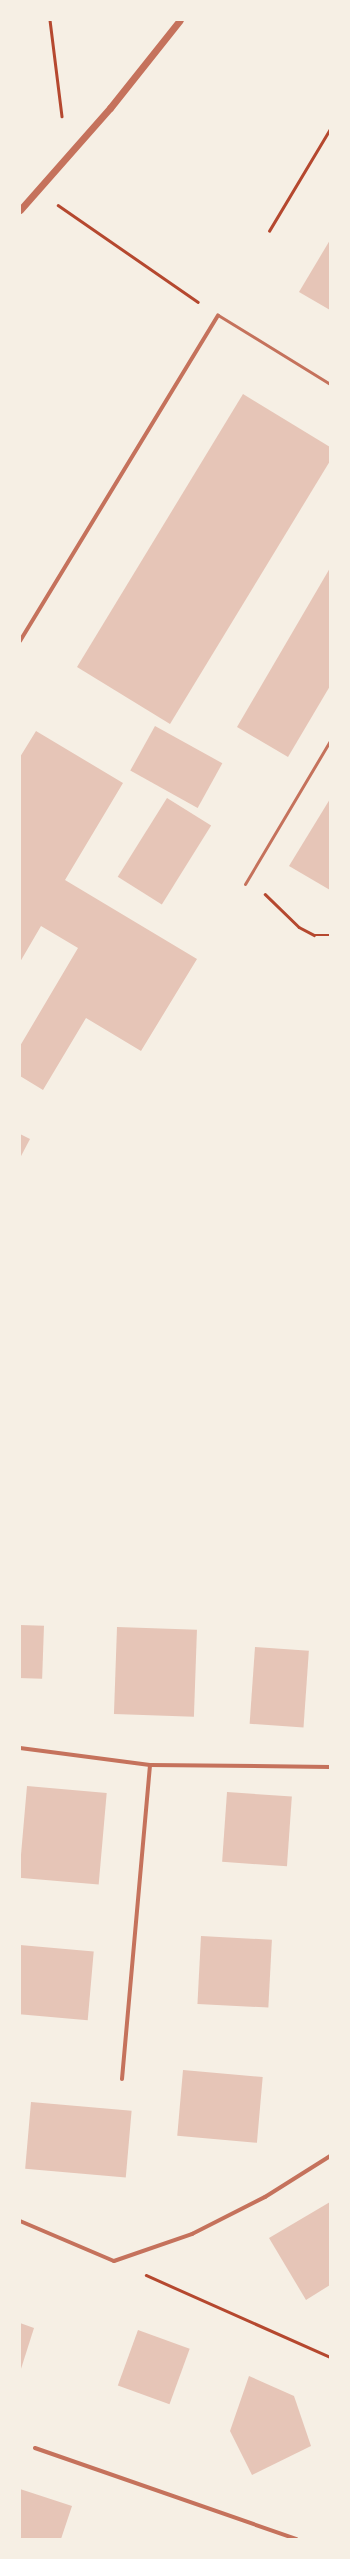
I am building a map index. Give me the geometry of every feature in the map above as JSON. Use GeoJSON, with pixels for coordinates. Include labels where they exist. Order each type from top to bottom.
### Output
{"type":"FeatureCollection","features":[{"type":"Feature","properties":{"kind":"street"},"geometry":{"type":"LineString","coordinates":[[20,210],[110,108],[180,20]]}},
{"type":"Feature","properties":{"kind":"street"},"geometry":{"type":"LineString","coordinates":[[20,642],[218,315]]}},
{"type":"Feature","properties":{"kind":"street"},"geometry":{"type":"LineString","coordinates":[[20,1748],[150,1765],[330,1767]]}},
{"type":"Feature","properties":{"kind":"street"},"geometry":{"type":"LineString","coordinates":[[122,2079],[150,1765]]}},
{"type":"Feature","properties":{"kind":"street"},"geometry":{"type":"LineString","coordinates":[[20,2221],[114,2261],[192,2234],[265,2197],[330,2156]]}},
{"type":"Feature","properties":{"kind":"street"},"geometry":{"type":"LineString","coordinates":[[35,2448],[297,2539]]}},
{"type":"Feature","properties":{"kind":"lane"},"geometry":{"type":"LineString","coordinates":[[218,315],[330,384]]}},
{"type":"Feature","properties":{"kind":"lane"},"geometry":{"type":"LineString","coordinates":[[245,884],[330,741]]}},
{"type":"Feature","properties":{"kind":"path"},"geometry":{"type":"LineString","coordinates":[[50,20],[62,116]]}},
{"type":"Feature","properties":{"kind":"path"},"geometry":{"type":"LineString","coordinates":[[269,231],[330,129]]}},
{"type":"Feature","properties":{"kind":"path"},"geometry":{"type":"LineString","coordinates":[[38,191],[218,315]]}},
{"type":"Feature","properties":{"kind":"path"},"geometry":{"type":"LineString","coordinates":[[245,884],[265,894],[299,927],[314,935],[330,935]]}},
{"type":"Feature","properties":{"kind":"path"},"geometry":{"type":"LineString","coordinates":[[114,2261],[330,2357]]}},
{"type":"Feature","properties":{"kind":"building"},"geometry":{"type":"Polygon","coordinates":[[[330,240],[330,310],[299,292],[330,240]]]}},
{"type":"Feature","properties":{"kind":"building"},"geometry":{"type":"Polygon","coordinates":[[[243,394],[330,447],[330,461],[170,724],[77,667],[243,394]]]}},
{"type":"Feature","properties":{"kind":"building"},"geometry":{"type":"Polygon","coordinates":[[[330,568],[330,686],[288,757],[237,727],[330,568]]]}},
{"type":"Feature","properties":{"kind":"building"},"geometry":{"type":"Polygon","coordinates":[[[155,726],[222,763],[198,808],[130,771],[155,726]]]}},
{"type":"Feature","properties":{"kind":"building"},"geometry":{"type":"Polygon","coordinates":[[[36,731],[123,783],[65,880],[197,959],[141,1051],[86,1018],[43,1090],[20,1076],[20,1046],[78,948],[41,926],[20,962],[20,757],[36,731]]]}},
{"type":"Feature","properties":{"kind":"building"},"geometry":{"type":"Polygon","coordinates":[[[167,798],[211,826],[162,904],[118,877],[167,798]]]}},
{"type":"Feature","properties":{"kind":"building"},"geometry":{"type":"Polygon","coordinates":[[[330,799],[330,890],[289,866],[330,799]]]}},
{"type":"Feature","properties":{"kind":"building"},"geometry":{"type":"Polygon","coordinates":[[[20,1134],[30,1139],[20,1158],[20,1134]]]}},
{"type":"Feature","properties":{"kind":"building"},"geometry":{"type":"Polygon","coordinates":[[[20,1625],[44,1626],[42,1679],[20,1678],[20,1625]]]}},
{"type":"Feature","properties":{"kind":"building"},"geometry":{"type":"Polygon","coordinates":[[[117,1627],[197,1630],[194,1717],[114,1714],[117,1627]]]}},
{"type":"Feature","properties":{"kind":"building"},"geometry":{"type":"Polygon","coordinates":[[[255,1647],[309,1651],[303,1728],[250,1724],[255,1647]]]}},
{"type":"Feature","properties":{"kind":"building"},"geometry":{"type":"Polygon","coordinates":[[[27,1786],[107,1793],[99,1885],[20,1878],[27,1786]]]}},
{"type":"Feature","properties":{"kind":"building"},"geometry":{"type":"Polygon","coordinates":[[[227,1792],[292,1797],[287,1866],[222,1862],[227,1792]]]}},
{"type":"Feature","properties":{"kind":"building"},"geometry":{"type":"Polygon","coordinates":[[[201,1936],[272,1940],[268,2008],[197,2004],[201,1936]]]}},
{"type":"Feature","properties":{"kind":"building"},"geometry":{"type":"Polygon","coordinates":[[[20,1945],[94,1951],[88,2020],[20,2014],[20,1945]]]}},
{"type":"Feature","properties":{"kind":"building"},"geometry":{"type":"Polygon","coordinates":[[[183,2070],[263,2077],[257,2143],[177,2136],[183,2070]]]}},
{"type":"Feature","properties":{"kind":"building"},"geometry":{"type":"Polygon","coordinates":[[[31,2102],[132,2111],[126,2178],[25,2169],[31,2102]]]}},
{"type":"Feature","properties":{"kind":"building"},"geometry":{"type":"Polygon","coordinates":[[[330,2202],[330,2285],[306,2300],[269,2238],[330,2202]]]}},
{"type":"Feature","properties":{"kind":"building"},"geometry":{"type":"Polygon","coordinates":[[[20,2323],[34,2328],[20,2372],[20,2323]]]}},
{"type":"Feature","properties":{"kind":"building"},"geometry":{"type":"Polygon","coordinates":[[[138,2330],[190,2349],[170,2404],[118,2385],[138,2330]]]}},
{"type":"Feature","properties":{"kind":"building"},"geometry":{"type":"Polygon","coordinates":[[[249,2376],[294,2396],[311,2446],[252,2475],[230,2431],[249,2376]]]}},
{"type":"Feature","properties":{"kind":"building"},"geometry":{"type":"Polygon","coordinates":[[[20,2489],[72,2506],[61,2539],[20,2539],[20,2489]]]}}]}
